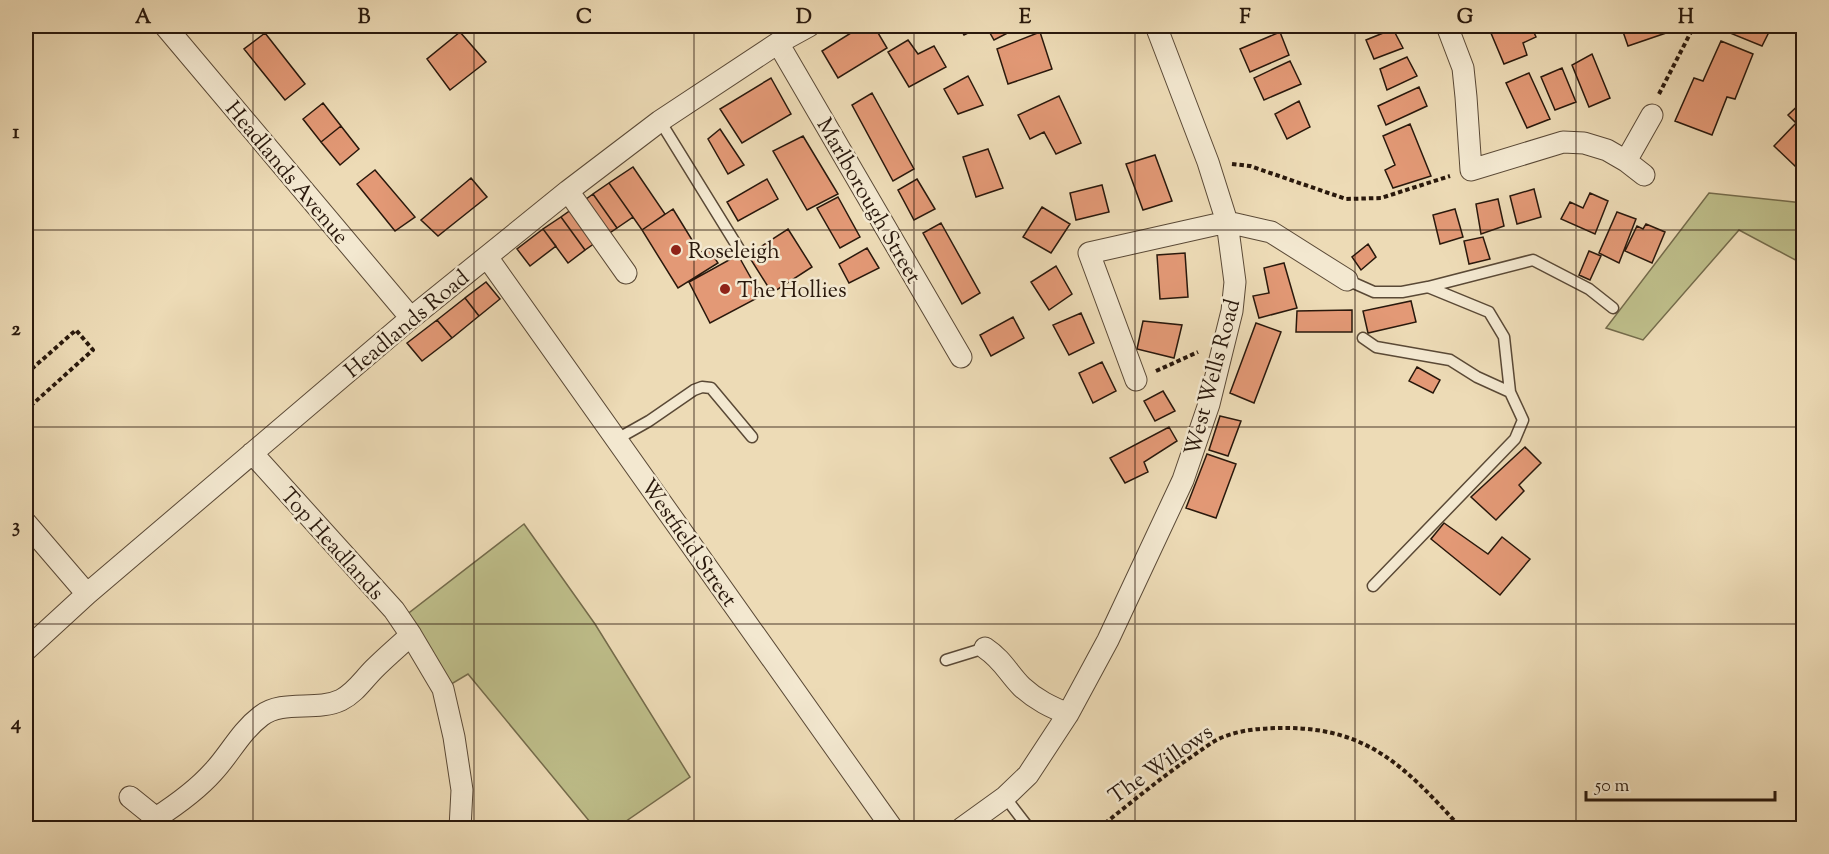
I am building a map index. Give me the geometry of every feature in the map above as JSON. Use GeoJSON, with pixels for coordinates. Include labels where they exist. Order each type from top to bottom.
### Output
{"type":"FeatureCollection","features":[{"type":"Feature","properties":{"kind":"street","name":"Headlands Avenue"},"geometry":{"type":"LineString","coordinates":[[165,26],[411,318]]}},
{"type":"Feature","properties":{"kind":"street","name":"Headlands Road"},"geometry":{"type":"LineString","coordinates":[[26,650],[87,594],[411,318],[568,191],[660,121],[778,43],[809,26]]}},
{"type":"Feature","properties":{"kind":"street","name":"West Wells Road"},"geometry":{"type":"LineString","coordinates":[[962,828],[1005,797],[1028,775],[1068,714],[1113,629],[1183,480],[1209,404],[1232,311],[1234,282],[1227,222],[1208,162],[1156,26]]}},
{"type":"Feature","properties":{"kind":"street"},"geometry":{"type":"LineString","coordinates":[[1447,26],[1463,68],[1471,170],[1563,142],[1584,143],[1607,150],[1644,175]]}},
{"type":"Feature","properties":{"kind":"street","name":"Marlborough Street"},"geometry":{"type":"LineString","coordinates":[[778,43],[961,357]]}},
{"type":"Feature","properties":{"kind":"street"},"geometry":{"type":"LineString","coordinates":[[1626,161],[1652,115]]}},
{"type":"Feature","properties":{"kind":"street"},"geometry":{"type":"LineString","coordinates":[[568,191],[626,273]]}},
{"type":"Feature","properties":{"kind":"street"},"geometry":{"type":"LineString","coordinates":[[1136,380],[1089,253],[1227,222],[1271,232],[1347,280]]}},
{"type":"Feature","properties":{"kind":"street","name":"Westfield Street"},"geometry":{"type":"LineString","coordinates":[[488,257],[892,828]]}},
{"type":"Feature","properties":{"kind":"street","name":"Top Headlands"},"geometry":{"type":"LineString","coordinates":[[252,453],[394,610],[442,689],[454,737],[462,790],[460,828]]}},
{"type":"Feature","properties":{"kind":"street"},"geometry":{"type":"LineString","coordinates":[[26,523],[87,594]]}},
{"type":"Feature","properties":{"kind":"street"},"geometry":{"type":"LineString","coordinates":[[130,797],[156,823],[214,772],[247,729],[262,714],[280,708],[299,708],[339,701],[356,690],[375,668],[411,635]]}},
{"type":"Feature","properties":{"kind":"street"},"geometry":{"type":"LineString","coordinates":[[985,648],[998,656],[1021,686],[1044,704],[1068,714]]}},
{"type":"Feature","properties":{"kind":"lane"},"geometry":{"type":"LineString","coordinates":[[660,121],[740,249]]}},
{"type":"Feature","properties":{"kind":"lane"},"geometry":{"type":"LineString","coordinates":[[1347,280],[1374,292],[1401,292],[1533,260],[1589,289],[1613,308]]}},
{"type":"Feature","properties":{"kind":"lane"},"geometry":{"type":"LineString","coordinates":[[1373,586],[1515,439],[1523,420],[1510,392],[1504,337],[1489,312],[1428,287]]}},
{"type":"Feature","properties":{"kind":"lane"},"geometry":{"type":"LineString","coordinates":[[1363,338],[1376,347],[1450,360],[1477,377],[1510,392]]}},
{"type":"Feature","properties":{"kind":"lane"},"geometry":{"type":"LineString","coordinates":[[617,439],[650,422],[694,390],[702,387],[711,388],[752,437]]}},
{"type":"Feature","properties":{"kind":"lane"},"geometry":{"type":"LineString","coordinates":[[946,660],[985,648]]}},
{"type":"Feature","properties":{"kind":"lane"},"geometry":{"type":"LineString","coordinates":[[1005,797],[1028,827]]}},
{"type":"Feature","properties":{"kind":"path"},"geometry":{"type":"LineString","coordinates":[[1652,115],[1671,68],[1694,26]]}},
{"type":"Feature","properties":{"kind":"path"},"geometry":{"type":"LineString","coordinates":[[1208,162],[1250,166],[1346,199],[1381,198],[1426,182],[1471,170]]}},
{"type":"Feature","properties":{"kind":"path"},"geometry":{"type":"LineString","coordinates":[[26,374],[76,330],[93,350],[26,410]]}},
{"type":"Feature","properties":{"kind":"path"},"geometry":{"type":"LineString","coordinates":[[1136,380],[1224,340]]}},
{"type":"Feature","properties":{"kind":"path","name":"The Willows"},"geometry":{"type":"LineString","coordinates":[[1099,828],[1181,764],[1222,737],[1260,728],[1305,728],[1356,740],[1380,752],[1403,769],[1461,828]]}},
{"type":"Feature","properties":{"kind":"green space"},"geometry":{"type":"Polygon","coordinates":[[[1709,193],[1803,203],[1803,264],[1739,230],[1643,340],[1606,328],[1709,193]]]}},
{"type":"Feature","properties":{"kind":"green space"},"geometry":{"type":"Polygon","coordinates":[[[524,524],[595,624],[690,777],[616,828],[595,828],[468,674],[443,689],[401,619],[524,524]]]}},
{"type":"Feature","properties":{"kind":"building"},"geometry":{"type":"Polygon","coordinates":[[[862,26],[874,26],[887,48],[838,78],[822,51],[862,26]]]}},
{"type":"Feature","properties":{"kind":"building"},"geometry":{"type":"Polygon","coordinates":[[[959,26],[979,26],[980,27],[964,35],[959,26]]]}},
{"type":"Feature","properties":{"kind":"building"},"geometry":{"type":"Polygon","coordinates":[[[986,26],[1021,26],[994,40],[986,26]]]}},
{"type":"Feature","properties":{"kind":"building"},"geometry":{"type":"Polygon","coordinates":[[[1488,26],[1531,26],[1536,37],[1523,43],[1527,55],[1504,64],[1488,26]]]}},
{"type":"Feature","properties":{"kind":"building"},"geometry":{"type":"Polygon","coordinates":[[[1621,26],[1666,26],[1669,32],[1628,46],[1621,26]]]}},
{"type":"Feature","properties":{"kind":"building"},"geometry":{"type":"Polygon","coordinates":[[[1728,26],[1772,26],[1762,46],[1725,31],[1728,26]]]}},
{"type":"Feature","properties":{"kind":"building"},"geometry":{"type":"Polygon","coordinates":[[[1393,29],[1403,48],[1374,59],[1366,40],[1393,29]]]}},
{"type":"Feature","properties":{"kind":"building"},"geometry":{"type":"Polygon","coordinates":[[[460,32],[486,62],[450,90],[427,59],[460,32]]]}},
{"type":"Feature","properties":{"kind":"building"},"geometry":{"type":"Polygon","coordinates":[[[1040,32],[1052,69],[1008,84],[997,49],[1040,32]]]}},
{"type":"Feature","properties":{"kind":"building"},"geometry":{"type":"Polygon","coordinates":[[[1280,32],[1289,55],[1250,72],[1240,49],[1280,32]]]}},
{"type":"Feature","properties":{"kind":"building"},"geometry":{"type":"Polygon","coordinates":[[[265,33],[305,84],[285,100],[244,49],[265,33]]]}},
{"type":"Feature","properties":{"kind":"building"},"geometry":{"type":"Polygon","coordinates":[[[908,40],[918,54],[934,46],[946,67],[909,87],[888,52],[908,40]]]}},
{"type":"Feature","properties":{"kind":"building"},"geometry":{"type":"Polygon","coordinates":[[[1721,41],[1753,54],[1735,99],[1727,97],[1712,135],[1675,121],[1694,78],[1703,81],[1721,41]]]}},
{"type":"Feature","properties":{"kind":"building"},"geometry":{"type":"Polygon","coordinates":[[[1592,54],[1610,98],[1589,107],[1572,65],[1592,54]]]}},
{"type":"Feature","properties":{"kind":"building"},"geometry":{"type":"Polygon","coordinates":[[[1407,57],[1417,76],[1387,90],[1380,69],[1407,57]]]}},
{"type":"Feature","properties":{"kind":"building"},"geometry":{"type":"Polygon","coordinates":[[[1290,61],[1301,84],[1264,100],[1254,78],[1290,61]]]}},
{"type":"Feature","properties":{"kind":"building"},"geometry":{"type":"Polygon","coordinates":[[[1562,68],[1576,102],[1555,110],[1541,77],[1562,68]]]}},
{"type":"Feature","properties":{"kind":"building"},"geometry":{"type":"Polygon","coordinates":[[[1529,73],[1550,119],[1527,128],[1506,83],[1529,73]]]}},
{"type":"Feature","properties":{"kind":"building"},"geometry":{"type":"Polygon","coordinates":[[[968,76],[983,105],[958,114],[944,89],[968,76]]]}},
{"type":"Feature","properties":{"kind":"building"},"geometry":{"type":"Polygon","coordinates":[[[771,78],[791,114],[742,143],[720,109],[771,78]]]}},
{"type":"Feature","properties":{"kind":"building"},"geometry":{"type":"Polygon","coordinates":[[[1419,87],[1427,106],[1386,125],[1378,106],[1419,87]]]}},
{"type":"Feature","properties":{"kind":"building"},"geometry":{"type":"Polygon","coordinates":[[[872,93],[914,169],[893,181],[852,105],[872,93]]]}},
{"type":"Feature","properties":{"kind":"building"},"geometry":{"type":"Polygon","coordinates":[[[1059,96],[1081,143],[1056,154],[1044,132],[1030,139],[1018,115],[1059,96]]]}},
{"type":"Feature","properties":{"kind":"building"},"geometry":{"type":"Polygon","coordinates":[[[1804,100],[1804,158],[1795,166],[1774,146],[1796,123],[1788,115],[1804,100]]]}},
{"type":"Feature","properties":{"kind":"building"},"geometry":{"type":"Polygon","coordinates":[[[1299,101],[1310,127],[1287,139],[1275,114],[1299,101]]]}},
{"type":"Feature","properties":{"kind":"building"},"geometry":{"type":"Polygon","coordinates":[[[323,103],[341,126],[321,142],[303,119],[323,103]]]}},
{"type":"Feature","properties":{"kind":"building"},"geometry":{"type":"Polygon","coordinates":[[[1410,124],[1431,176],[1393,188],[1385,170],[1395,165],[1383,136],[1410,124]]]}},
{"type":"Feature","properties":{"kind":"building"},"geometry":{"type":"Polygon","coordinates":[[[341,126],[359,149],[340,165],[321,142],[341,126]]]}},
{"type":"Feature","properties":{"kind":"building"},"geometry":{"type":"Polygon","coordinates":[[[720,129],[744,165],[728,174],[708,139],[720,129]]]}},
{"type":"Feature","properties":{"kind":"building"},"geometry":{"type":"Polygon","coordinates":[[[803,136],[838,194],[807,210],[773,151],[803,136]]]}},
{"type":"Feature","properties":{"kind":"building"},"geometry":{"type":"Polygon","coordinates":[[[988,149],[1003,188],[976,197],[963,157],[988,149]]]}},
{"type":"Feature","properties":{"kind":"building"},"geometry":{"type":"Polygon","coordinates":[[[1155,155],[1172,201],[1143,210],[1126,164],[1155,155]]]}},
{"type":"Feature","properties":{"kind":"building"},"geometry":{"type":"Polygon","coordinates":[[[633,167],[665,214],[642,230],[609,183],[633,167]]]}},
{"type":"Feature","properties":{"kind":"building"},"geometry":{"type":"Polygon","coordinates":[[[375,170],[415,217],[395,231],[357,184],[375,170]]]}},
{"type":"Feature","properties":{"kind":"building"},"geometry":{"type":"Polygon","coordinates":[[[471,178],[487,197],[438,236],[421,220],[471,178]]]}},
{"type":"Feature","properties":{"kind":"building"},"geometry":{"type":"Polygon","coordinates":[[[767,179],[778,199],[738,221],[727,202],[767,179]]]}},
{"type":"Feature","properties":{"kind":"building"},"geometry":{"type":"Polygon","coordinates":[[[917,179],[935,209],[914,220],[898,190],[917,179]]]}},
{"type":"Feature","properties":{"kind":"building"},"geometry":{"type":"Polygon","coordinates":[[[609,183],[633,217],[617,228],[593,194],[609,183]]]}},
{"type":"Feature","properties":{"kind":"building"},"geometry":{"type":"Polygon","coordinates":[[[1102,185],[1109,212],[1076,220],[1070,193],[1102,185]]]}},
{"type":"Feature","properties":{"kind":"building"},"geometry":{"type":"Polygon","coordinates":[[[1534,189],[1541,217],[1517,224],[1510,196],[1534,189]]]}},
{"type":"Feature","properties":{"kind":"building"},"geometry":{"type":"Polygon","coordinates":[[[1590,193],[1608,201],[1595,234],[1561,219],[1570,202],[1583,208],[1590,193]]]}},
{"type":"Feature","properties":{"kind":"building"},"geometry":{"type":"Polygon","coordinates":[[[593,194],[617,228],[602,238],[578,205],[593,194]]]}},
{"type":"Feature","properties":{"kind":"building"},"geometry":{"type":"Polygon","coordinates":[[[838,197],[860,237],[840,248],[817,208],[838,197]]]}},
{"type":"Feature","properties":{"kind":"building"},"geometry":{"type":"Polygon","coordinates":[[[1498,199],[1504,226],[1481,234],[1476,204],[1498,199]]]}},
{"type":"Feature","properties":{"kind":"building"},"geometry":{"type":"Polygon","coordinates":[[[578,205],[602,238],[585,250],[561,217],[578,205]]]}},
{"type":"Feature","properties":{"kind":"building"},"geometry":{"type":"Polygon","coordinates":[[[1042,207],[1070,224],[1051,253],[1023,237],[1042,207]]]}},
{"type":"Feature","properties":{"kind":"building","name":"Roseleigh"},"geometry":{"type":"Polygon","coordinates":[[[673,209],[700,253],[708,248],[718,263],[678,288],[642,230],[673,209]]]}},
{"type":"Feature","properties":{"kind":"building"},"geometry":{"type":"Polygon","coordinates":[[[1455,209],[1463,237],[1440,244],[1433,215],[1455,209]]]}},
{"type":"Feature","properties":{"kind":"building"},"geometry":{"type":"Polygon","coordinates":[[[1617,212],[1636,219],[1619,263],[1599,253],[1617,212]]]}},
{"type":"Feature","properties":{"kind":"building"},"geometry":{"type":"Polygon","coordinates":[[[561,217],[585,250],[568,263],[543,229],[561,217]]]}},
{"type":"Feature","properties":{"kind":"building"},"geometry":{"type":"Polygon","coordinates":[[[941,223],[980,293],[962,304],[923,233],[941,223]]]}},
{"type":"Feature","properties":{"kind":"building"},"geometry":{"type":"Polygon","coordinates":[[[1646,224],[1665,232],[1652,263],[1625,251],[1637,226],[1643,229],[1646,224]]]}},
{"type":"Feature","properties":{"kind":"building"},"geometry":{"type":"Polygon","coordinates":[[[543,229],[556,246],[530,266],[517,249],[543,229]]]}},
{"type":"Feature","properties":{"kind":"building"},"geometry":{"type":"Polygon","coordinates":[[[788,229],[812,267],[772,293],[748,255],[788,229]]]}},
{"type":"Feature","properties":{"kind":"building"},"geometry":{"type":"Polygon","coordinates":[[[1483,237],[1490,259],[1469,264],[1464,241],[1483,237]]]}},
{"type":"Feature","properties":{"kind":"building"},"geometry":{"type":"Polygon","coordinates":[[[1368,244],[1376,257],[1361,270],[1352,257],[1368,244]]]}},
{"type":"Feature","properties":{"kind":"building"},"geometry":{"type":"Polygon","coordinates":[[[867,248],[879,268],[849,283],[839,264],[867,248]]]}},
{"type":"Feature","properties":{"kind":"building"},"geometry":{"type":"Polygon","coordinates":[[[1589,251],[1601,256],[1590,280],[1579,275],[1589,251]]]}},
{"type":"Feature","properties":{"kind":"building"},"geometry":{"type":"Polygon","coordinates":[[[1185,253],[1188,297],[1160,299],[1157,255],[1185,253]]]}},
{"type":"Feature","properties":{"kind":"building","name":"The Hollies"},"geometry":{"type":"Polygon","coordinates":[[[738,255],[761,296],[710,323],[689,282],[738,255]]]}},
{"type":"Feature","properties":{"kind":"building"},"geometry":{"type":"Polygon","coordinates":[[[1284,263],[1297,308],[1259,318],[1253,296],[1269,293],[1264,268],[1284,263]]]}},
{"type":"Feature","properties":{"kind":"building"},"geometry":{"type":"Polygon","coordinates":[[[1056,266],[1072,294],[1049,310],[1031,282],[1056,266]]]}},
{"type":"Feature","properties":{"kind":"building"},"geometry":{"type":"Polygon","coordinates":[[[486,282],[500,299],[479,316],[465,298],[486,282]]]}},
{"type":"Feature","properties":{"kind":"building"},"geometry":{"type":"Polygon","coordinates":[[[465,298],[479,316],[452,338],[437,320],[465,298]]]}},
{"type":"Feature","properties":{"kind":"building"},"geometry":{"type":"Polygon","coordinates":[[[1411,301],[1416,322],[1368,333],[1363,311],[1411,301]]]}},
{"type":"Feature","properties":{"kind":"building"},"geometry":{"type":"Polygon","coordinates":[[[1352,310],[1352,332],[1296,332],[1297,311],[1352,310]]]}},
{"type":"Feature","properties":{"kind":"building"},"geometry":{"type":"Polygon","coordinates":[[[1081,313],[1094,343],[1069,355],[1053,325],[1081,313]]]}},
{"type":"Feature","properties":{"kind":"building"},"geometry":{"type":"Polygon","coordinates":[[[1013,317],[1024,338],[991,356],[980,335],[1013,317]]]}},
{"type":"Feature","properties":{"kind":"building"},"geometry":{"type":"Polygon","coordinates":[[[437,320],[452,338],[422,361],[407,343],[437,320]]]}},
{"type":"Feature","properties":{"kind":"building"},"geometry":{"type":"Polygon","coordinates":[[[1143,321],[1182,325],[1174,358],[1137,349],[1143,321]]]}},
{"type":"Feature","properties":{"kind":"building"},"geometry":{"type":"Polygon","coordinates":[[[1256,323],[1281,332],[1254,403],[1230,393],[1256,323]]]}},
{"type":"Feature","properties":{"kind":"building"},"geometry":{"type":"Polygon","coordinates":[[[1102,362],[1116,391],[1093,403],[1079,373],[1102,362]]]}},
{"type":"Feature","properties":{"kind":"building"},"geometry":{"type":"Polygon","coordinates":[[[1417,367],[1440,380],[1433,393],[1409,381],[1417,367]]]}},
{"type":"Feature","properties":{"kind":"building"},"geometry":{"type":"Polygon","coordinates":[[[1163,391],[1175,411],[1155,421],[1144,401],[1163,391]]]}},
{"type":"Feature","properties":{"kind":"building"},"geometry":{"type":"Polygon","coordinates":[[[1220,416],[1241,421],[1228,456],[1209,450],[1220,416]]]}},
{"type":"Feature","properties":{"kind":"building"},"geometry":{"type":"Polygon","coordinates":[[[1169,427],[1177,441],[1144,462],[1148,472],[1125,483],[1110,458],[1169,427]]]}},
{"type":"Feature","properties":{"kind":"building"},"geometry":{"type":"Polygon","coordinates":[[[1525,447],[1541,463],[1519,485],[1524,491],[1496,520],[1471,497],[1525,447]]]}},
{"type":"Feature","properties":{"kind":"building"},"geometry":{"type":"Polygon","coordinates":[[[1207,454],[1236,464],[1216,518],[1186,508],[1207,454]]]}},
{"type":"Feature","properties":{"kind":"building"},"geometry":{"type":"Polygon","coordinates":[[[1444,523],[1488,554],[1502,537],[1530,559],[1500,595],[1431,539],[1444,523]]]}},
{"type":"Feature","properties":{"kind":"place","name":"Roseleigh"},"geometry":{"type":"Point","coordinates":[676,250]}},
{"type":"Feature","properties":{"kind":"place","name":"The Hollies"},"geometry":{"type":"Point","coordinates":[725,289]}}]}
